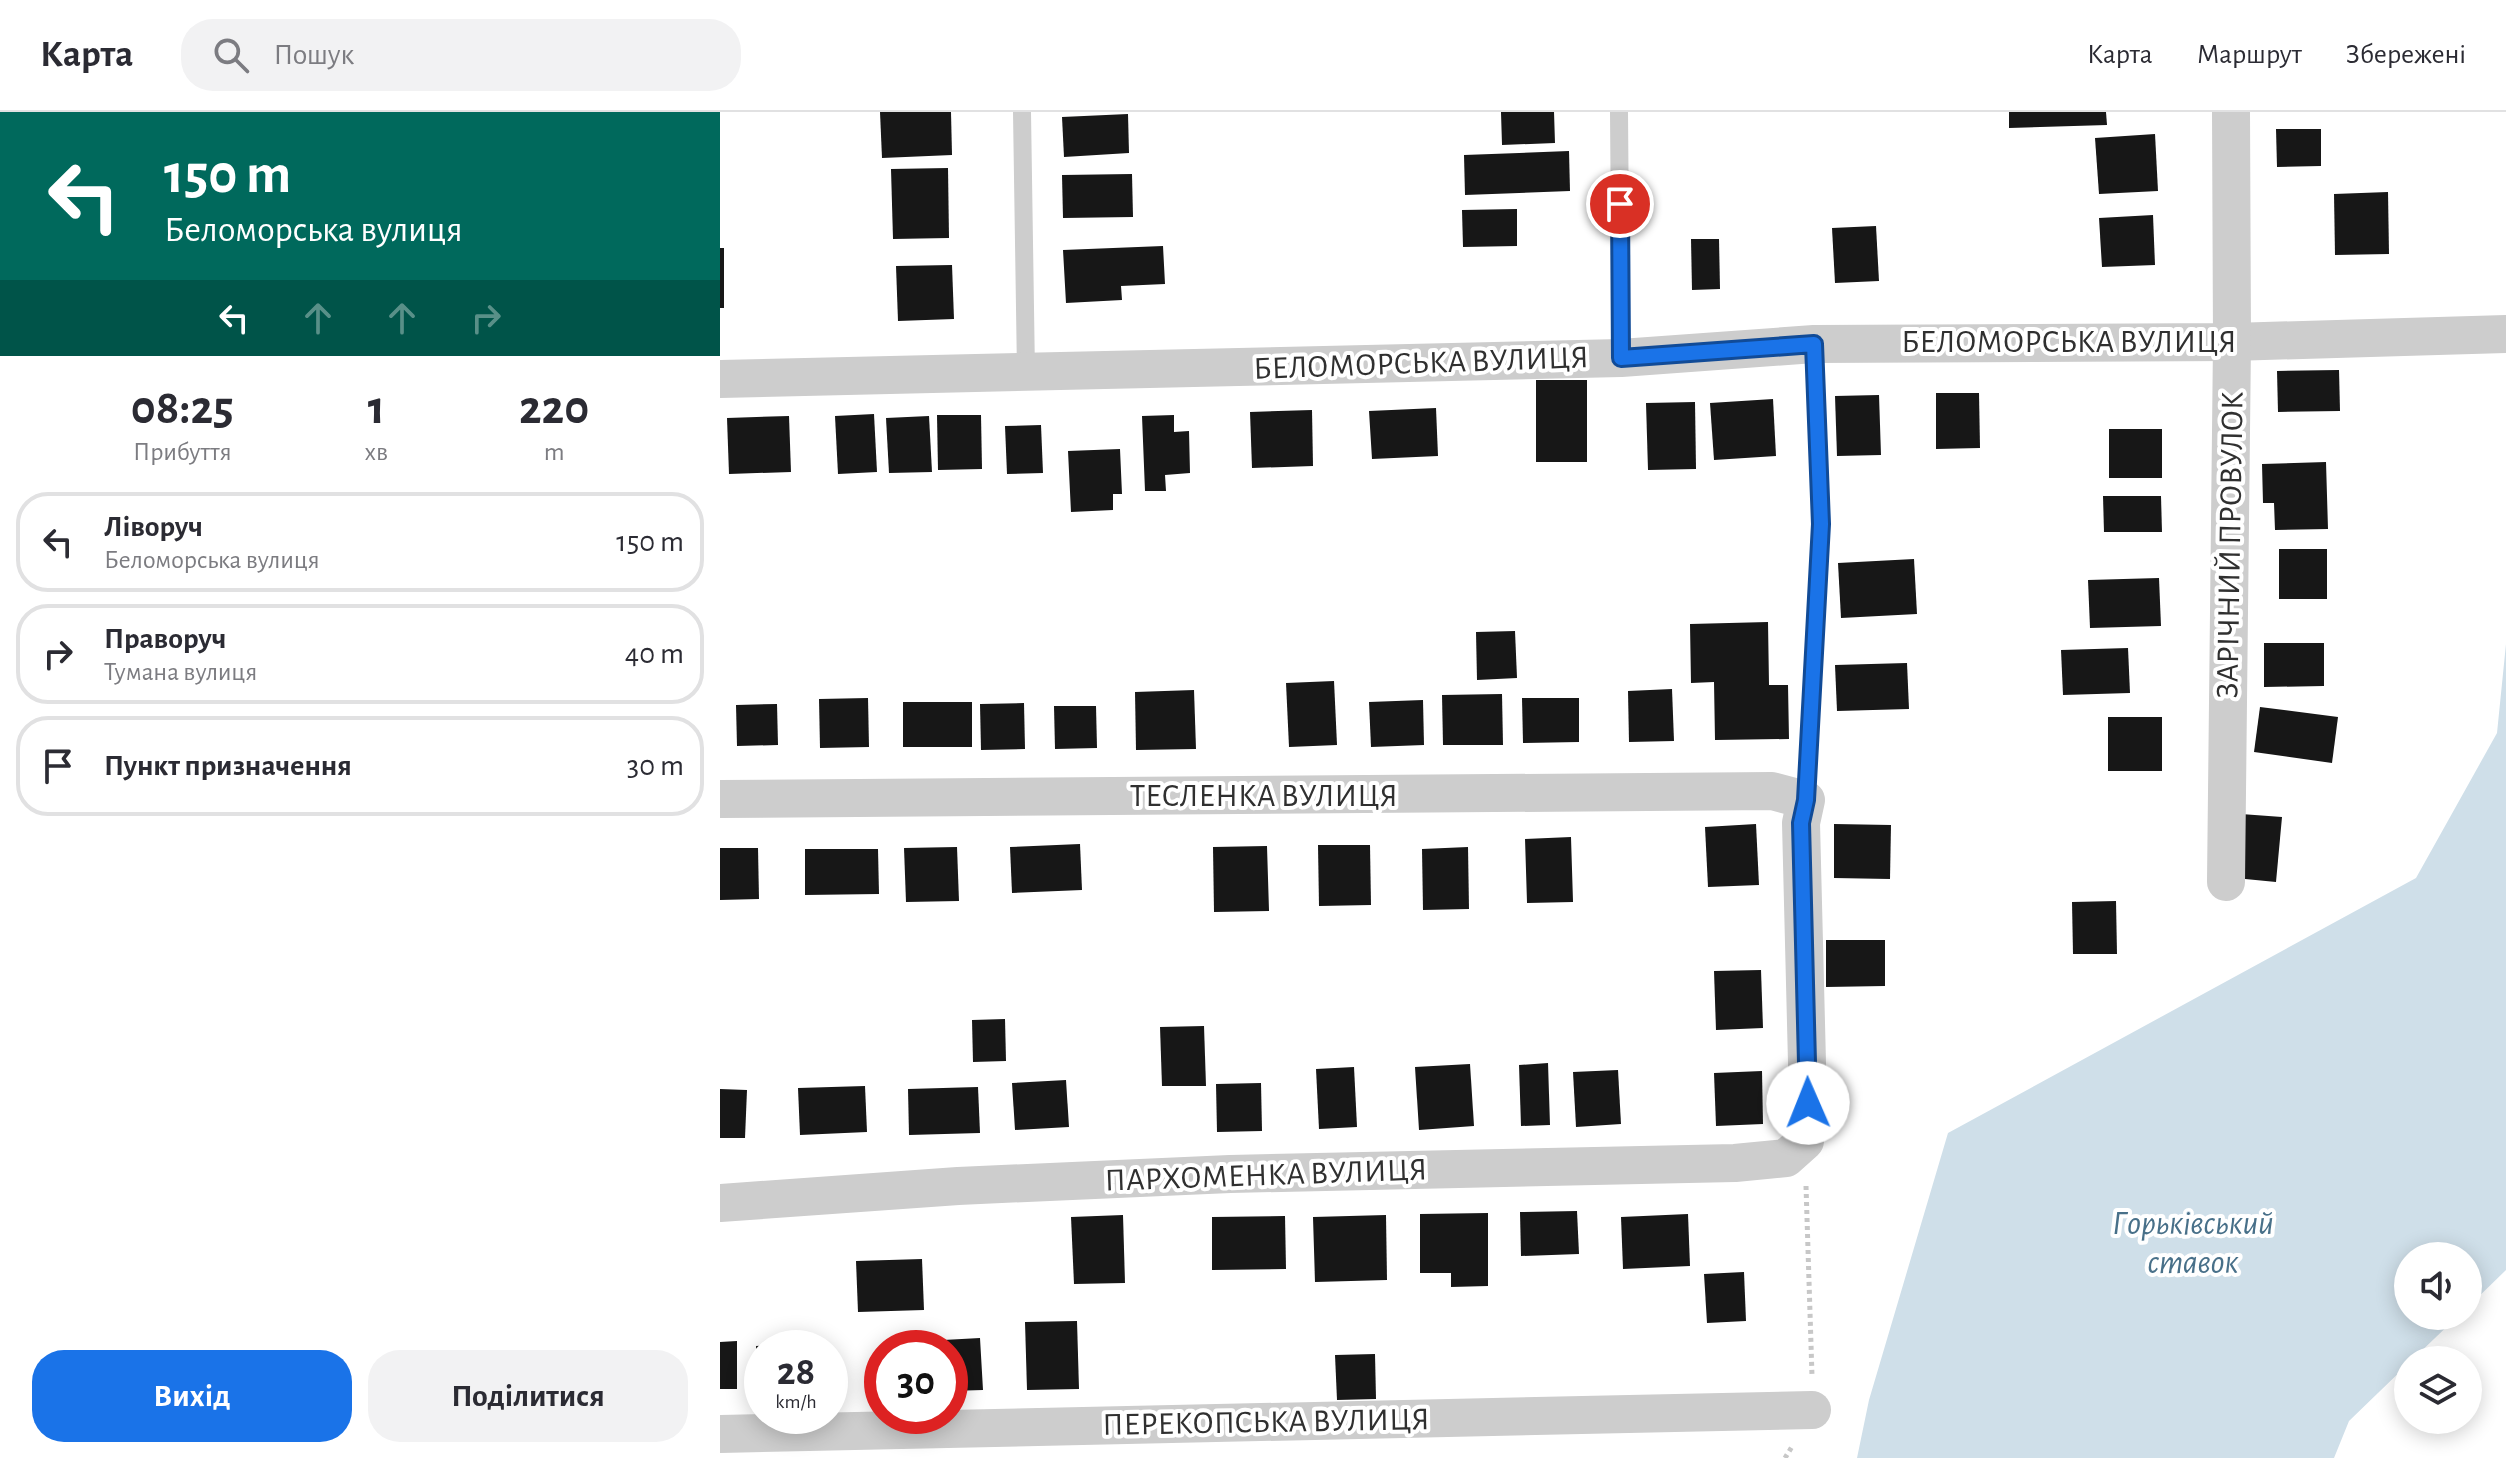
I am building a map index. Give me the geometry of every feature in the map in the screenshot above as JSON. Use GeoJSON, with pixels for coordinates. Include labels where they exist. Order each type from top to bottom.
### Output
{"type":"FeatureCollection","features":[{"type":"Feature","properties":{"kind":"street","name":"ЗАРІЧНИЙ ПРОВУЛОК"},"geometry":{"type":"LineString","coordinates":[[2226,882],[2232,342],[2231,112]]}},
{"type":"Feature","properties":{"kind":"street","name":"БЕЛОМОРСЬКА ВУЛИЦЯ"},"geometry":{"type":"LineString","coordinates":[[720,379],[1621,358],[1814,344],[2232,342],[2506,334]]}},
{"type":"Feature","properties":{"kind":"street","name":"ТЕСЛЕНКА ВУЛИЦЯ"},"geometry":{"type":"LineString","coordinates":[[720,799],[1772,791],[1806,800]]}},
{"type":"Feature","properties":{"kind":"street"},"geometry":{"type":"LineString","coordinates":[[1805,1141],[1808,1103],[1801,823],[1806,800]]}},
{"type":"Feature","properties":{"kind":"street","name":"ПАРХОМЕНКА ВУЛИЦЯ"},"geometry":{"type":"LineString","coordinates":[[720,1203],[958,1186],[1230,1174],[1735,1163],[1786,1158],[1805,1141]]}},
{"type":"Feature","properties":{"kind":"street","name":"ПЕРЕКОПСЬКА ВУЛИЦЯ"},"geometry":{"type":"LineString","coordinates":[[720,1434],[1812,1410]]}},
{"type":"Feature","properties":{"kind":"lane"},"geometry":{"type":"LineString","coordinates":[[1022,112],[1026,373]]}},
{"type":"Feature","properties":{"kind":"lane"},"geometry":{"type":"LineString","coordinates":[[1619,112],[1621,358]]}},
{"type":"Feature","properties":{"kind":"lane"},"geometry":{"type":"LineString","coordinates":[[1806,800],[1821,524],[1814,344]]}},
{"type":"Feature","properties":{"kind":"path"},"geometry":{"type":"LineString","coordinates":[[1805,1141],[1812,1410]]}},
{"type":"Feature","properties":{"kind":"water","name":"Горьківський ставок"},"geometry":{"type":"Polygon","coordinates":[[[2506,644],[2506,1270],[2482,1293],[2482,1242],[2394,1242],[2394,1330],[2443,1330],[2427,1346],[2394,1346],[2394,1378],[2349,1421],[2334,1458],[1857,1458],[1869,1400],[1948,1133],[2416,878],[2497,733],[2506,644]]]}},
{"type":"Feature","properties":{"kind":"building"},"geometry":{"type":"Polygon","coordinates":[[[880,112],[951,112],[952,155],[882,158],[880,112]]]}},
{"type":"Feature","properties":{"kind":"building"},"geometry":{"type":"Polygon","coordinates":[[[1501,112],[1554,112],[1555,143],[1502,145],[1501,112]]]}},
{"type":"Feature","properties":{"kind":"building"},"geometry":{"type":"Polygon","coordinates":[[[2009,112],[2106,112],[2107,125],[2009,128],[2009,112]]]}},
{"type":"Feature","properties":{"kind":"building"},"geometry":{"type":"Polygon","coordinates":[[[1128,114],[1129,153],[1064,157],[1062,117],[1128,114]]]}},
{"type":"Feature","properties":{"kind":"building"},"geometry":{"type":"Polygon","coordinates":[[[2276,129],[2321,129],[2321,166],[2277,167],[2276,129]]]}},
{"type":"Feature","properties":{"kind":"building"},"geometry":{"type":"Polygon","coordinates":[[[2155,134],[2158,191],[2099,194],[2095,138],[2155,134]]]}},
{"type":"Feature","properties":{"kind":"building"},"geometry":{"type":"Polygon","coordinates":[[[1569,151],[1570,191],[1465,195],[1464,155],[1569,151]]]}},
{"type":"Feature","properties":{"kind":"building"},"geometry":{"type":"Polygon","coordinates":[[[948,168],[949,238],[893,239],[891,169],[948,168]]]}},
{"type":"Feature","properties":{"kind":"building"},"geometry":{"type":"Polygon","coordinates":[[[1132,174],[1133,217],[1063,218],[1062,175],[1132,174]]]}},
{"type":"Feature","properties":{"kind":"building"},"geometry":{"type":"Polygon","coordinates":[[[2388,192],[2389,254],[2335,255],[2334,194],[2388,192]]]}},
{"type":"Feature","properties":{"kind":"building"},"geometry":{"type":"Polygon","coordinates":[[[1517,209],[1517,246],[1463,247],[1462,210],[1517,209]]]}},
{"type":"Feature","properties":{"kind":"building"},"geometry":{"type":"Polygon","coordinates":[[[2153,215],[2155,265],[2102,267],[2099,218],[2153,215]]]}},
{"type":"Feature","properties":{"kind":"building"},"geometry":{"type":"Polygon","coordinates":[[[1876,226],[1879,281],[1835,283],[1832,228],[1876,226]]]}},
{"type":"Feature","properties":{"kind":"building"},"geometry":{"type":"Polygon","coordinates":[[[1691,239],[1719,239],[1720,289],[1692,290],[1691,239]]]}},
{"type":"Feature","properties":{"kind":"building"},"geometry":{"type":"Polygon","coordinates":[[[1163,246],[1165,284],[1121,286],[1122,300],[1066,303],[1063,250],[1163,246]]]}},
{"type":"Feature","properties":{"kind":"building"},"geometry":{"type":"Polygon","coordinates":[[[720,248],[724,248],[724,308],[720,308],[720,248]]]}},
{"type":"Feature","properties":{"kind":"building"},"geometry":{"type":"Polygon","coordinates":[[[952,265],[954,319],[898,321],[896,266],[952,265]]]}},
{"type":"Feature","properties":{"kind":"building"},"geometry":{"type":"Polygon","coordinates":[[[2339,370],[2340,411],[2278,412],[2277,371],[2339,370]]]}},
{"type":"Feature","properties":{"kind":"building"},"geometry":{"type":"Polygon","coordinates":[[[1536,380],[1587,380],[1587,462],[1536,462],[1536,380]]]}},
{"type":"Feature","properties":{"kind":"building"},"geometry":{"type":"Polygon","coordinates":[[[1936,393],[1979,393],[1980,448],[1936,449],[1936,393]]]}},
{"type":"Feature","properties":{"kind":"building"},"geometry":{"type":"Polygon","coordinates":[[[1879,395],[1881,455],[1837,456],[1835,396],[1879,395]]]}},
{"type":"Feature","properties":{"kind":"building"},"geometry":{"type":"Polygon","coordinates":[[[1773,399],[1776,456],[1714,460],[1710,403],[1773,399]]]}},
{"type":"Feature","properties":{"kind":"building"},"geometry":{"type":"Polygon","coordinates":[[[1695,402],[1696,469],[1648,470],[1646,403],[1695,402]]]}},
{"type":"Feature","properties":{"kind":"building"},"geometry":{"type":"Polygon","coordinates":[[[1436,408],[1438,456],[1372,459],[1369,411],[1436,408]]]}},
{"type":"Feature","properties":{"kind":"building"},"geometry":{"type":"Polygon","coordinates":[[[1312,410],[1313,466],[1252,468],[1250,412],[1312,410]]]}},
{"type":"Feature","properties":{"kind":"building"},"geometry":{"type":"Polygon","coordinates":[[[874,414],[877,472],[838,474],[835,416],[874,414]]]}},
{"type":"Feature","properties":{"kind":"building"},"geometry":{"type":"Polygon","coordinates":[[[937,415],[981,415],[982,469],[938,470],[937,415]]]}},
{"type":"Feature","properties":{"kind":"building"},"geometry":{"type":"Polygon","coordinates":[[[1174,415],[1174,432],[1189,431],[1190,473],[1165,475],[1166,491],[1145,491],[1142,416],[1174,415]]]}},
{"type":"Feature","properties":{"kind":"building"},"geometry":{"type":"Polygon","coordinates":[[[789,416],[791,472],[729,474],[727,418],[789,416]]]}},
{"type":"Feature","properties":{"kind":"building"},"geometry":{"type":"Polygon","coordinates":[[[929,416],[932,472],[889,473],[886,418],[929,416]]]}},
{"type":"Feature","properties":{"kind":"building"},"geometry":{"type":"Polygon","coordinates":[[[1041,425],[1043,473],[1007,474],[1005,426],[1041,425]]]}},
{"type":"Feature","properties":{"kind":"building"},"geometry":{"type":"Polygon","coordinates":[[[2109,429],[2162,429],[2162,478],[2109,478],[2109,429]]]}},
{"type":"Feature","properties":{"kind":"building"},"geometry":{"type":"Polygon","coordinates":[[[1120,449],[1122,494],[1113,494],[1113,510],[1071,512],[1068,451],[1120,449]]]}},
{"type":"Feature","properties":{"kind":"building"},"geometry":{"type":"Polygon","coordinates":[[[2326,462],[2328,529],[2275,530],[2274,503],[2263,503],[2262,464],[2326,462]]]}},
{"type":"Feature","properties":{"kind":"building"},"geometry":{"type":"Polygon","coordinates":[[[2103,496],[2161,496],[2162,532],[2104,532],[2103,496]]]}},
{"type":"Feature","properties":{"kind":"building"},"geometry":{"type":"Polygon","coordinates":[[[2279,549],[2327,549],[2327,599],[2279,599],[2279,549]]]}},
{"type":"Feature","properties":{"kind":"building"},"geometry":{"type":"Polygon","coordinates":[[[1914,559],[1917,614],[1841,618],[1838,563],[1914,559]]]}},
{"type":"Feature","properties":{"kind":"building"},"geometry":{"type":"Polygon","coordinates":[[[2159,578],[2161,626],[2090,628],[2088,580],[2159,578]]]}},
{"type":"Feature","properties":{"kind":"building"},"geometry":{"type":"Polygon","coordinates":[[[1768,622],[1769,685],[1788,685],[1789,739],[1715,740],[1714,682],[1691,683],[1690,624],[1768,622]]]}},
{"type":"Feature","properties":{"kind":"building"},"geometry":{"type":"Polygon","coordinates":[[[1515,631],[1517,678],[1477,680],[1476,632],[1515,631]]]}},
{"type":"Feature","properties":{"kind":"building"},"geometry":{"type":"Polygon","coordinates":[[[2264,643],[2324,643],[2324,686],[2264,687],[2264,643]]]}},
{"type":"Feature","properties":{"kind":"building"},"geometry":{"type":"Polygon","coordinates":[[[2128,648],[2130,693],[2063,695],[2061,650],[2128,648]]]}},
{"type":"Feature","properties":{"kind":"building"},"geometry":{"type":"Polygon","coordinates":[[[1907,663],[1909,709],[1837,711],[1835,665],[1907,663]]]}},
{"type":"Feature","properties":{"kind":"building"},"geometry":{"type":"Polygon","coordinates":[[[1334,681],[1337,745],[1289,747],[1286,683],[1334,681]]]}},
{"type":"Feature","properties":{"kind":"building"},"geometry":{"type":"Polygon","coordinates":[[[1672,689],[1674,741],[1629,742],[1628,691],[1672,689]]]}},
{"type":"Feature","properties":{"kind":"building"},"geometry":{"type":"Polygon","coordinates":[[[1194,690],[1196,749],[1136,750],[1135,692],[1194,690]]]}},
{"type":"Feature","properties":{"kind":"building"},"geometry":{"type":"Polygon","coordinates":[[[1502,694],[1503,745],[1443,745],[1442,695],[1502,694]]]}},
{"type":"Feature","properties":{"kind":"building"},"geometry":{"type":"Polygon","coordinates":[[[868,698],[869,747],[820,748],[819,699],[868,698]]]}},
{"type":"Feature","properties":{"kind":"building"},"geometry":{"type":"Polygon","coordinates":[[[1522,698],[1579,698],[1579,742],[1523,743],[1522,698]]]}},
{"type":"Feature","properties":{"kind":"building"},"geometry":{"type":"Polygon","coordinates":[[[1423,700],[1424,745],[1371,747],[1369,702],[1423,700]]]}},
{"type":"Feature","properties":{"kind":"building"},"geometry":{"type":"Polygon","coordinates":[[[903,702],[972,702],[972,747],[903,747],[903,702]]]}},
{"type":"Feature","properties":{"kind":"building"},"geometry":{"type":"Polygon","coordinates":[[[1024,703],[1025,749],[981,750],[980,704],[1024,703]]]}},
{"type":"Feature","properties":{"kind":"building"},"geometry":{"type":"Polygon","coordinates":[[[777,704],[778,745],[737,746],[736,705],[777,704]]]}},
{"type":"Feature","properties":{"kind":"building"},"geometry":{"type":"Polygon","coordinates":[[[1054,706],[1096,706],[1097,748],[1055,749],[1054,706]]]}},
{"type":"Feature","properties":{"kind":"building"},"geometry":{"type":"Polygon","coordinates":[[[2260,707],[2338,717],[2332,763],[2254,752],[2260,707]]]}},
{"type":"Feature","properties":{"kind":"building"},"geometry":{"type":"Polygon","coordinates":[[[2108,717],[2162,717],[2162,771],[2108,771],[2108,717]]]}},
{"type":"Feature","properties":{"kind":"building"},"geometry":{"type":"Polygon","coordinates":[[[2241,814],[2282,817],[2276,882],[2235,878],[2241,814]]]}},
{"type":"Feature","properties":{"kind":"building"},"geometry":{"type":"Polygon","coordinates":[[[1756,824],[1759,885],[1708,887],[1705,827],[1756,824]]]}},
{"type":"Feature","properties":{"kind":"building"},"geometry":{"type":"Polygon","coordinates":[[[1834,824],[1891,825],[1890,879],[1834,878],[1834,824]]]}},
{"type":"Feature","properties":{"kind":"building"},"geometry":{"type":"Polygon","coordinates":[[[1571,837],[1573,902],[1527,903],[1525,839],[1571,837]]]}},
{"type":"Feature","properties":{"kind":"building"},"geometry":{"type":"Polygon","coordinates":[[[1080,844],[1082,890],[1012,893],[1010,847],[1080,844]]]}},
{"type":"Feature","properties":{"kind":"building"},"geometry":{"type":"Polygon","coordinates":[[[1318,845],[1370,845],[1371,905],[1319,906],[1318,845]]]}},
{"type":"Feature","properties":{"kind":"building"},"geometry":{"type":"Polygon","coordinates":[[[1267,846],[1269,911],[1214,912],[1213,847],[1267,846]]]}},
{"type":"Feature","properties":{"kind":"building"},"geometry":{"type":"Polygon","coordinates":[[[957,847],[959,901],[906,902],[904,848],[957,847]]]}},
{"type":"Feature","properties":{"kind":"building"},"geometry":{"type":"Polygon","coordinates":[[[1468,847],[1469,909],[1423,910],[1422,849],[1468,847]]]}},
{"type":"Feature","properties":{"kind":"building"},"geometry":{"type":"Polygon","coordinates":[[[720,848],[758,848],[759,899],[720,900],[720,848]]]}},
{"type":"Feature","properties":{"kind":"building"},"geometry":{"type":"Polygon","coordinates":[[[805,849],[878,849],[879,894],[805,895],[805,849]]]}},
{"type":"Feature","properties":{"kind":"building"},"geometry":{"type":"Polygon","coordinates":[[[2116,901],[2117,954],[2073,954],[2072,902],[2116,901]]]}},
{"type":"Feature","properties":{"kind":"building"},"geometry":{"type":"Polygon","coordinates":[[[1826,940],[1885,940],[1885,986],[1826,987],[1826,940]]]}},
{"type":"Feature","properties":{"kind":"building"},"geometry":{"type":"Polygon","coordinates":[[[1761,970],[1763,1028],[1716,1030],[1714,971],[1761,970]]]}},
{"type":"Feature","properties":{"kind":"building"},"geometry":{"type":"Polygon","coordinates":[[[1005,1019],[1006,1061],[973,1062],[972,1020],[1005,1019]]]}},
{"type":"Feature","properties":{"kind":"building"},"geometry":{"type":"Polygon","coordinates":[[[1204,1026],[1206,1086],[1162,1086],[1160,1027],[1204,1026]]]}},
{"type":"Feature","properties":{"kind":"building"},"geometry":{"type":"Polygon","coordinates":[[[1548,1063],[1550,1125],[1521,1126],[1519,1065],[1548,1063]]]}},
{"type":"Feature","properties":{"kind":"building"},"geometry":{"type":"Polygon","coordinates":[[[1470,1064],[1474,1126],[1419,1130],[1415,1067],[1470,1064]]]}},
{"type":"Feature","properties":{"kind":"building"},"geometry":{"type":"Polygon","coordinates":[[[1354,1067],[1357,1127],[1319,1129],[1316,1069],[1354,1067]]]}},
{"type":"Feature","properties":{"kind":"building"},"geometry":{"type":"Polygon","coordinates":[[[1618,1070],[1621,1124],[1576,1127],[1573,1072],[1618,1070]]]}},
{"type":"Feature","properties":{"kind":"building"},"geometry":{"type":"Polygon","coordinates":[[[1762,1071],[1763,1124],[1716,1126],[1714,1073],[1762,1071]]]}},
{"type":"Feature","properties":{"kind":"building"},"geometry":{"type":"Polygon","coordinates":[[[1066,1080],[1069,1127],[1015,1130],[1012,1083],[1066,1080]]]}},
{"type":"Feature","properties":{"kind":"building"},"geometry":{"type":"Polygon","coordinates":[[[1261,1083],[1262,1131],[1217,1132],[1216,1084],[1261,1083]]]}},
{"type":"Feature","properties":{"kind":"building"},"geometry":{"type":"Polygon","coordinates":[[[865,1086],[867,1132],[800,1135],[798,1088],[865,1086]]]}},
{"type":"Feature","properties":{"kind":"building"},"geometry":{"type":"Polygon","coordinates":[[[978,1087],[980,1133],[909,1135],[908,1089],[978,1087]]]}},
{"type":"Feature","properties":{"kind":"building"},"geometry":{"type":"Polygon","coordinates":[[[720,1089],[747,1090],[745,1138],[720,1138],[720,1089]]]}},
{"type":"Feature","properties":{"kind":"building"},"geometry":{"type":"Polygon","coordinates":[[[1577,1211],[1579,1254],[1521,1256],[1520,1212],[1577,1211]]]}},
{"type":"Feature","properties":{"kind":"building"},"geometry":{"type":"Polygon","coordinates":[[[1488,1213],[1488,1286],[1451,1287],[1451,1273],[1420,1273],[1420,1214],[1488,1213]]]}},
{"type":"Feature","properties":{"kind":"building"},"geometry":{"type":"Polygon","coordinates":[[[1688,1214],[1690,1266],[1623,1269],[1621,1217],[1688,1214]]]}},
{"type":"Feature","properties":{"kind":"building"},"geometry":{"type":"Polygon","coordinates":[[[1123,1215],[1125,1283],[1074,1284],[1071,1217],[1123,1215]]]}},
{"type":"Feature","properties":{"kind":"building"},"geometry":{"type":"Polygon","coordinates":[[[1386,1215],[1387,1280],[1315,1282],[1313,1217],[1386,1215]]]}},
{"type":"Feature","properties":{"kind":"building"},"geometry":{"type":"Polygon","coordinates":[[[1285,1216],[1286,1269],[1212,1270],[1212,1217],[1285,1216]]]}},
{"type":"Feature","properties":{"kind":"building"},"geometry":{"type":"Polygon","coordinates":[[[922,1259],[924,1310],[858,1312],[856,1261],[922,1259]]]}},
{"type":"Feature","properties":{"kind":"building"},"geometry":{"type":"Polygon","coordinates":[[[1744,1272],[1746,1321],[1707,1323],[1704,1274],[1744,1272]]]}},
{"type":"Feature","properties":{"kind":"building"},"geometry":{"type":"Polygon","coordinates":[[[1077,1321],[1079,1389],[1027,1390],[1025,1322],[1077,1321]]]}},
{"type":"Feature","properties":{"kind":"building"},"geometry":{"type":"Polygon","coordinates":[[[980,1338],[983,1390],[968,1390],[968,1339],[980,1338]]]}},
{"type":"Feature","properties":{"kind":"building"},"geometry":{"type":"Polygon","coordinates":[[[737,1341],[737,1389],[720,1389],[720,1342],[737,1341]]]}},
{"type":"Feature","properties":{"kind":"building"},"geometry":{"type":"Polygon","coordinates":[[[1375,1354],[1376,1399],[1337,1400],[1335,1355],[1375,1354]]]}},
{"type":"Feature","properties":{"kind":"route"},"geometry":{"type":"LineString","coordinates":[[1620,204],[1621,358],[1814,344],[1821,524],[1806,800],[1801,823],[1808,1103]]}}]}
